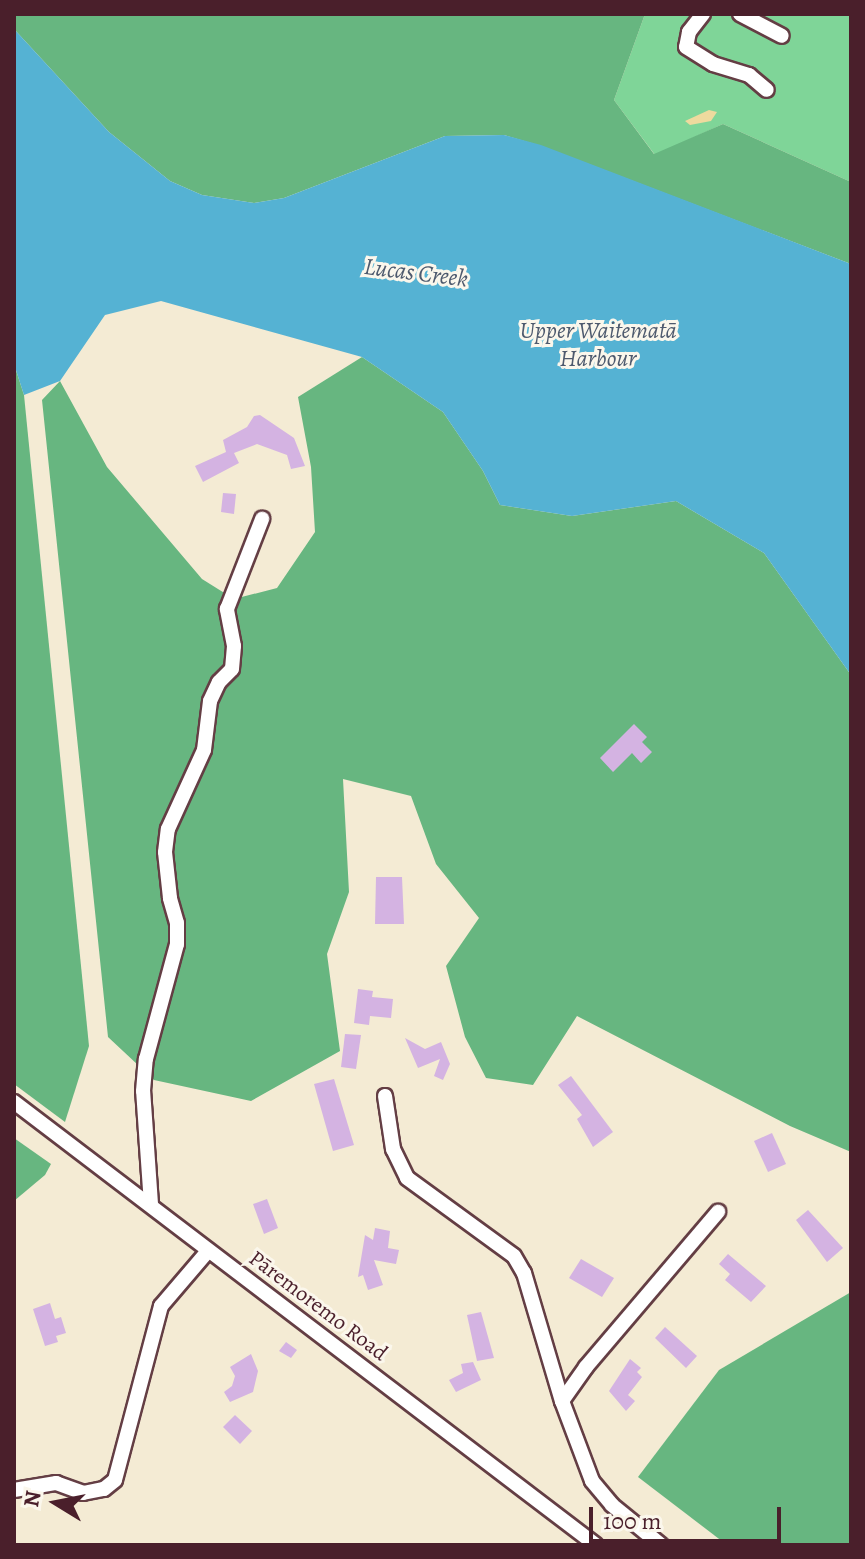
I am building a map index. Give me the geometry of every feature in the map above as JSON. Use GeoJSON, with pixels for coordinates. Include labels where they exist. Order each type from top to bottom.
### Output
{"type":"FeatureCollection","features":[{"type":"Feature","properties":{"kind":"street"},"geometry":{"type":"LineString","coordinates":[[703,14],[689,32],[686,47],[713,64],[749,75],[767,90]]}},
{"type":"Feature","properties":{"kind":"street"},"geometry":{"type":"LineString","coordinates":[[740,14],[782,36]]}},
{"type":"Feature","properties":{"kind":"street"},"geometry":{"type":"LineString","coordinates":[[151,1204],[143,1091],[146,1059],[177,944],[177,923],[170,898],[165,852],[168,829],[204,750],[210,701],[219,682],[232,669],[234,646],[227,609],[262,519]]}},
{"type":"Feature","properties":{"kind":"street"},"geometry":{"type":"LineString","coordinates":[[385,1096],[393,1149],[407,1178],[498,1242],[519,1264],[562,1401],[592,1481],[612,1505],[661,1545]]}},
{"type":"Feature","properties":{"kind":"street","name":"Pāremoremo Road"},"geometry":{"type":"LineString","coordinates":[[14,1102],[596,1545]]}},
{"type":"Feature","properties":{"kind":"street"},"geometry":{"type":"LineString","coordinates":[[562,1401],[586,1367],[718,1212]]}},
{"type":"Feature","properties":{"kind":"street"},"geometry":{"type":"LineString","coordinates":[[14,1490],[56,1483],[83,1493],[104,1489],[115,1480],[161,1306],[208,1251]]}},
{"type":"Feature","properties":{"kind":"green space"},"geometry":{"type":"Polygon","coordinates":[[[14,14],[645,14],[614,100],[654,154],[723,124],[851,182],[851,264],[541,146],[504,135],[445,136],[284,198],[254,203],[202,195],[170,181],[109,132],[14,29],[14,14]]]}},
{"type":"Feature","properties":{"kind":"green space"},"geometry":{"type":"Polygon","coordinates":[[[645,14],[851,14],[851,182],[723,124],[655,155],[614,100],[645,14]]]}},
{"type":"Feature","properties":{"kind":"green space"},"geometry":{"type":"Polygon","coordinates":[[[362,357],[443,412],[483,471],[500,505],[572,516],[676,501],[764,553],[851,675],[851,1152],[790,1126],[577,1016],[533,1085],[486,1078],[465,1037],[446,966],[479,918],[436,864],[411,796],[343,779],[349,892],[327,954],[340,1051],[251,1101],[154,1080],[108,1037],[42,400],[60,381],[107,467],[202,579],[234,599],[277,588],[315,532],[311,467],[298,397],[362,357]]]}},
{"type":"Feature","properties":{"kind":"green space"},"geometry":{"type":"Polygon","coordinates":[[[14,364],[24,395],[89,1046],[65,1122],[14,1084],[14,364]]]}},
{"type":"Feature","properties":{"kind":"green space"},"geometry":{"type":"Polygon","coordinates":[[[14,1138],[51,1164],[45,1175],[14,1201],[14,1138]]]}},
{"type":"Feature","properties":{"kind":"green space"},"geometry":{"type":"Polygon","coordinates":[[[851,1292],[851,1545],[727,1545],[638,1477],[719,1370],[851,1292]]]}},
{"type":"Feature","properties":{"kind":"sand"},"geometry":{"type":"Polygon","coordinates":[[[709,110],[717,112],[711,121],[690,125],[685,121],[709,110]]]}},
{"type":"Feature","properties":{"kind":"water","name":"Upper Waitematā Harbour"},"geometry":{"type":"Polygon","coordinates":[[[14,29],[109,132],[170,181],[202,195],[254,203],[284,198],[445,136],[504,135],[541,145],[851,264],[851,675],[764,553],[676,501],[572,516],[500,505],[483,471],[443,412],[362,357],[161,301],[105,315],[60,381],[24,395],[14,364],[14,29]]]}},
{"type":"Feature","properties":{"kind":"building"},"geometry":{"type":"Polygon","coordinates":[[[260,415],[294,438],[305,466],[291,469],[287,455],[257,444],[234,453],[239,463],[203,482],[195,466],[226,452],[223,440],[247,427],[254,416],[260,415]]]}},
{"type":"Feature","properties":{"kind":"building"},"geometry":{"type":"Polygon","coordinates":[[[223,493],[236,494],[234,514],[221,512],[223,493]]]}},
{"type":"Feature","properties":{"kind":"building"},"geometry":{"type":"Polygon","coordinates":[[[634,724],[647,737],[642,742],[652,752],[641,763],[632,753],[613,772],[600,758],[634,724]]]}},
{"type":"Feature","properties":{"kind":"building"},"geometry":{"type":"Polygon","coordinates":[[[376,877],[402,877],[404,924],[375,924],[376,877]]]}},
{"type":"Feature","properties":{"kind":"building"},"geometry":{"type":"Polygon","coordinates":[[[358,989],[373,991],[372,997],[393,999],[391,1018],[370,1016],[369,1025],[354,1023],[358,989]]]}},
{"type":"Feature","properties":{"kind":"building"},"geometry":{"type":"Polygon","coordinates":[[[345,1034],[361,1035],[356,1069],[341,1067],[345,1034]]]}},
{"type":"Feature","properties":{"kind":"building"},"geometry":{"type":"Polygon","coordinates":[[[405,1038],[425,1049],[441,1042],[450,1064],[443,1080],[434,1076],[440,1059],[418,1068],[405,1038]]]}},
{"type":"Feature","properties":{"kind":"building"},"geometry":{"type":"Polygon","coordinates":[[[571,1076],[613,1132],[593,1147],[577,1119],[582,1115],[558,1085],[571,1076]]]}},
{"type":"Feature","properties":{"kind":"building"},"geometry":{"type":"Polygon","coordinates":[[[334,1079],[354,1145],[333,1151],[314,1084],[334,1079]]]}},
{"type":"Feature","properties":{"kind":"building"},"geometry":{"type":"Polygon","coordinates":[[[772,1133],[786,1164],[768,1172],[754,1141],[772,1133]]]}},
{"type":"Feature","properties":{"kind":"building"},"geometry":{"type":"Polygon","coordinates":[[[267,1199],[278,1228],[264,1234],[253,1204],[267,1199]]]}},
{"type":"Feature","properties":{"kind":"building"},"geometry":{"type":"Polygon","coordinates":[[[808,1210],[843,1248],[827,1262],[796,1220],[808,1210]]]}},
{"type":"Feature","properties":{"kind":"building"},"geometry":{"type":"Polygon","coordinates":[[[375,1228],[390,1231],[388,1248],[399,1250],[396,1264],[374,1260],[383,1285],[368,1290],[363,1275],[358,1277],[365,1235],[373,1240],[375,1228]]]}},
{"type":"Feature","properties":{"kind":"building"},"geometry":{"type":"Polygon","coordinates":[[[728,1254],[766,1286],[751,1302],[725,1280],[730,1274],[719,1264],[728,1254]]]}},
{"type":"Feature","properties":{"kind":"building"},"geometry":{"type":"Polygon","coordinates":[[[581,1259],[614,1278],[602,1297],[569,1278],[581,1259]]]}},
{"type":"Feature","properties":{"kind":"building"},"geometry":{"type":"Polygon","coordinates":[[[50,1303],[55,1319],[61,1317],[66,1333],[56,1336],[58,1342],[45,1346],[33,1309],[50,1303]]]}},
{"type":"Feature","properties":{"kind":"building"},"geometry":{"type":"Polygon","coordinates":[[[481,1312],[494,1358],[477,1361],[467,1315],[481,1312]]]}},
{"type":"Feature","properties":{"kind":"building"},"geometry":{"type":"Polygon","coordinates":[[[665,1327],[697,1356],[686,1368],[655,1338],[665,1327]]]}},
{"type":"Feature","properties":{"kind":"building"},"geometry":{"type":"Polygon","coordinates":[[[286,1342],[297,1350],[291,1358],[279,1351],[286,1342]]]}},
{"type":"Feature","properties":{"kind":"building"},"geometry":{"type":"Polygon","coordinates":[[[251,1354],[258,1371],[253,1392],[230,1402],[224,1392],[232,1386],[235,1376],[230,1367],[251,1354]]]}},
{"type":"Feature","properties":{"kind":"building"},"geometry":{"type":"Polygon","coordinates":[[[630,1359],[641,1368],[637,1372],[642,1377],[628,1395],[635,1401],[626,1411],[609,1391],[630,1359]]]}},
{"type":"Feature","properties":{"kind":"building"},"geometry":{"type":"Polygon","coordinates":[[[473,1362],[481,1380],[456,1392],[449,1380],[463,1373],[461,1364],[473,1362]]]}},
{"type":"Feature","properties":{"kind":"building"},"geometry":{"type":"Polygon","coordinates":[[[235,1415],[252,1431],[240,1444],[223,1427],[235,1415]]]}},
{"type":"Feature","properties":{"kind":"water label","name":"Lucas Creek"},"geometry":{"type":"Point","coordinates":[416,273]}}]}
